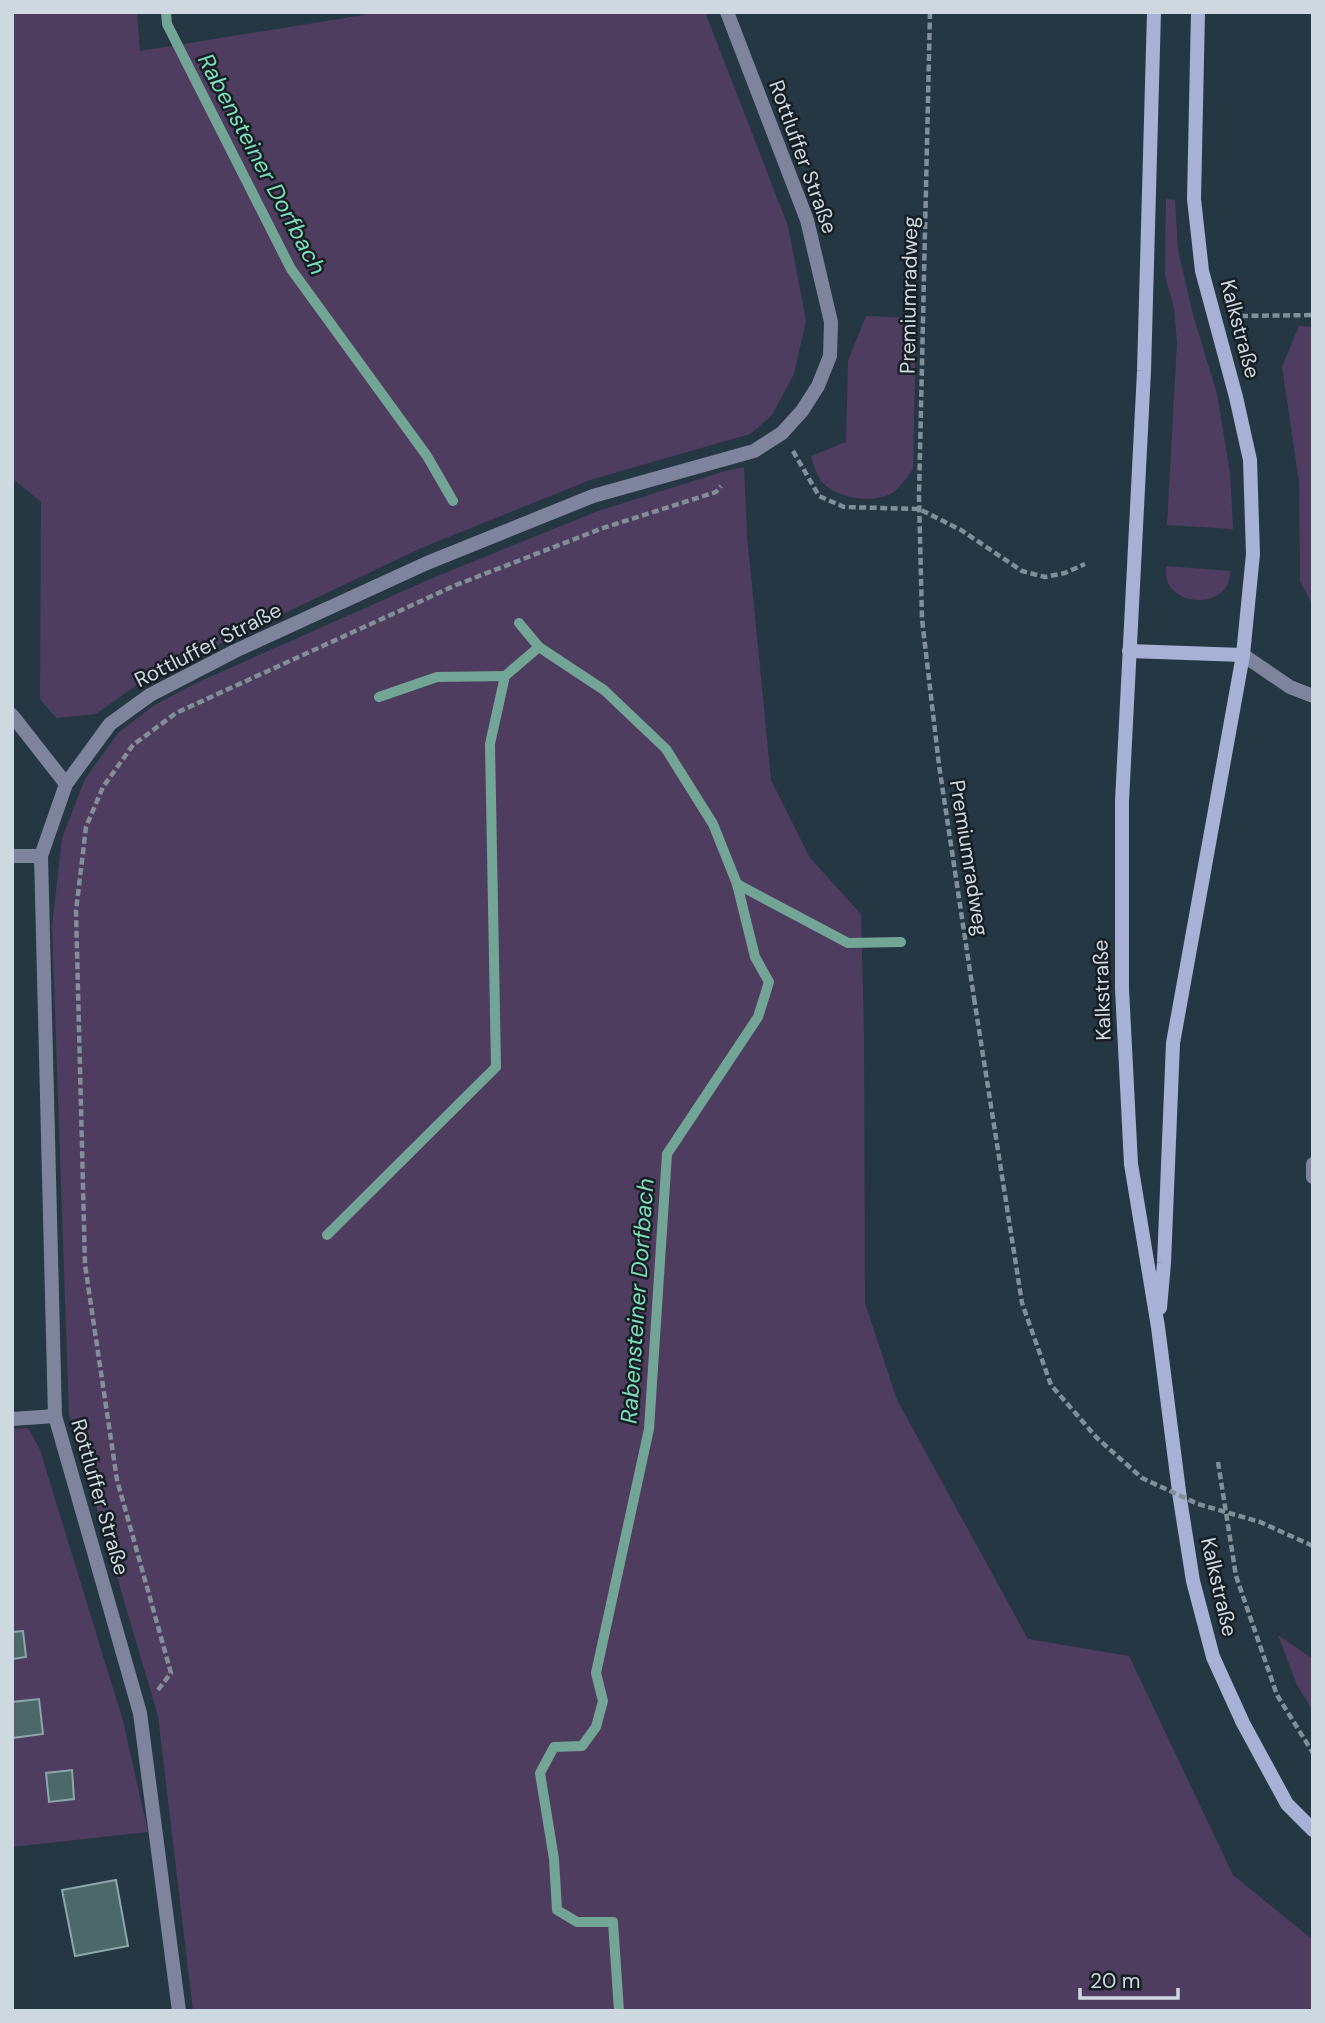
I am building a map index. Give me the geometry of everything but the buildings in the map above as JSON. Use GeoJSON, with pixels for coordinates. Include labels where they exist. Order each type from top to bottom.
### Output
{"type":"FeatureCollection","features":[{"type":"Feature","properties":{"kind":"main road","name":"Kalkstraße"},"geometry":{"type":"LineString","coordinates":[[1154,12],[1144,371],[1122,801],[1122,989],[1131,1164],[1158,1326],[1193,1581],[1213,1657],[1243,1723],[1287,1804],[1313,1830]]}},
{"type":"Feature","properties":{"kind":"main road","name":"Kalkstraße"},"geometry":{"type":"LineString","coordinates":[[1158,1326],[1164,1263],[1173,1042],[1243,654],[1253,554],[1250,460],[1202,271],[1194,198],[1198,12]]}},
{"type":"Feature","properties":{"kind":"main road"},"geometry":{"type":"LineString","coordinates":[[1129,651],[1243,654]]}},
{"type":"Feature","properties":{"kind":"street","name":"Rottluffer Straße"},"geometry":{"type":"LineString","coordinates":[[179,2011],[140,1713],[55,1416],[41,856],[66,784],[110,724],[150,695],[235,651],[428,563],[593,496],[754,451],[782,433],[802,411],[818,386],[830,356],[831,321],[807,220],[727,12]]}},
{"type":"Feature","properties":{"kind":"street"},"geometry":{"type":"LineString","coordinates":[[1243,654],[1290,687],[1313,696]]}},
{"type":"Feature","properties":{"kind":"street"},"geometry":{"type":"LineString","coordinates":[[12,715],[66,784]]}},
{"type":"Feature","properties":{"kind":"street"},"geometry":{"type":"LineString","coordinates":[[12,856],[41,856]]}},
{"type":"Feature","properties":{"kind":"street"},"geometry":{"type":"LineString","coordinates":[[1313,1164],[1313,1177]]}},
{"type":"Feature","properties":{"kind":"street"},"geometry":{"type":"LineString","coordinates":[[12,1419],[55,1416]]}},
{"type":"Feature","properties":{"kind":"path","name":"Premiumradweg"},"geometry":{"type":"LineString","coordinates":[[930,12],[919,509],[920,591],[939,765],[1022,1303],[1051,1385],[1097,1438],[1142,1478],[1198,1504],[1260,1522],[1313,1546]]}},
{"type":"Feature","properties":{"kind":"path"},"geometry":{"type":"LineString","coordinates":[[1241,316],[1313,315]]}},
{"type":"Feature","properties":{"kind":"path"},"geometry":{"type":"LineString","coordinates":[[782,433],[819,496],[844,507],[919,509],[961,530],[1022,571],[1045,577],[1065,573],[1085,564]]}},
{"type":"Feature","properties":{"kind":"path"},"geometry":{"type":"LineString","coordinates":[[140,1713],[171,1673],[117,1480],[85,1265],[76,911],[86,827],[103,787],[133,745],[176,713],[456,585],[603,528],[716,492],[723,484]]}},
{"type":"Feature","properties":{"kind":"path"},"geometry":{"type":"LineString","coordinates":[[1218,1462],[1236,1576],[1277,1695],[1313,1753]]}},
{"type":"Feature","properties":{"kind":"shaded area"},"geometry":{"type":"Polygon","coordinates":[[[12,12],[137,12],[140,51],[382,12],[705,12],[788,226],[806,321],[794,374],[772,415],[750,434],[590,480],[421,548],[174,666],[134,687],[96,714],[56,718],[40,699],[41,502],[12,478],[12,12]]]}},
{"type":"Feature","properties":{"kind":"shaded area"},"geometry":{"type":"Polygon","coordinates":[[[1166,199],[1175,200],[1178,250],[1193,315],[1217,394],[1230,473],[1233,529],[1167,525],[1177,343],[1174,307],[1165,276],[1166,199]]]}},
{"type":"Feature","properties":{"kind":"shaded area"},"geometry":{"type":"Polygon","coordinates":[[[866,316],[916,318],[913,469],[895,491],[868,499],[847,496],[829,488],[818,476],[811,456],[846,442],[848,361],[866,316]]]}},
{"type":"Feature","properties":{"kind":"shaded area"},"geometry":{"type":"Polygon","coordinates":[[[1299,326],[1313,327],[1313,606],[1300,581],[1299,482],[1282,367],[1299,326]]]}},
{"type":"Feature","properties":{"kind":"shaded area"},"geometry":{"type":"Polygon","coordinates":[[[744,467],[747,535],[771,780],[810,858],[861,914],[865,1303],[897,1400],[1028,1639],[1129,1656],[1233,1875],[1313,1940],[1313,2011],[193,2011],[158,1716],[69,1414],[52,927],[62,838],[85,779],[118,733],[153,706],[196,683],[435,577],[598,511],[744,467]]]}},
{"type":"Feature","properties":{"kind":"shaded area"},"geometry":{"type":"Polygon","coordinates":[[[1166,566],[1231,571],[1227,585],[1220,593],[1205,600],[1196,600],[1188,599],[1173,590],[1167,581],[1166,566]]]}},
{"type":"Feature","properties":{"kind":"shaded area"},"geometry":{"type":"Polygon","coordinates":[[[28,1428],[40,1450],[123,1721],[148,1832],[12,1847],[12,1429],[28,1428]]]}},
{"type":"Feature","properties":{"kind":"shaded area"},"geometry":{"type":"Polygon","coordinates":[[[1278,1635],[1313,1659],[1313,1711],[1297,1685],[1278,1635]]]}},
{"type":"Feature","properties":{"kind":"waterway","name":"Rabensteiner Dorfbach"},"geometry":{"type":"LineString","coordinates":[[166,12],[167,24],[291,269],[427,456],[453,501]]}},
{"type":"Feature","properties":{"kind":"waterway","name":"Rabensteiner Dorfbach"},"geometry":{"type":"LineString","coordinates":[[519,623],[539,647],[604,690],[666,749],[713,824],[737,884],[755,957],[769,982],[758,1017],[667,1154],[649,1429],[596,1673],[603,1701],[596,1727],[582,1746],[554,1747],[540,1773],[554,1859],[557,1910],[577,1922],[613,1922],[619,2011]]}},
{"type":"Feature","properties":{"kind":"waterway"},"geometry":{"type":"LineString","coordinates":[[327,1235],[496,1067],[490,744],[505,676],[539,647]]}},
{"type":"Feature","properties":{"kind":"waterway"},"geometry":{"type":"LineString","coordinates":[[379,697],[437,677],[505,676]]}},
{"type":"Feature","properties":{"kind":"waterway"},"geometry":{"type":"LineString","coordinates":[[737,884],[848,943],[901,942]]}}]}
